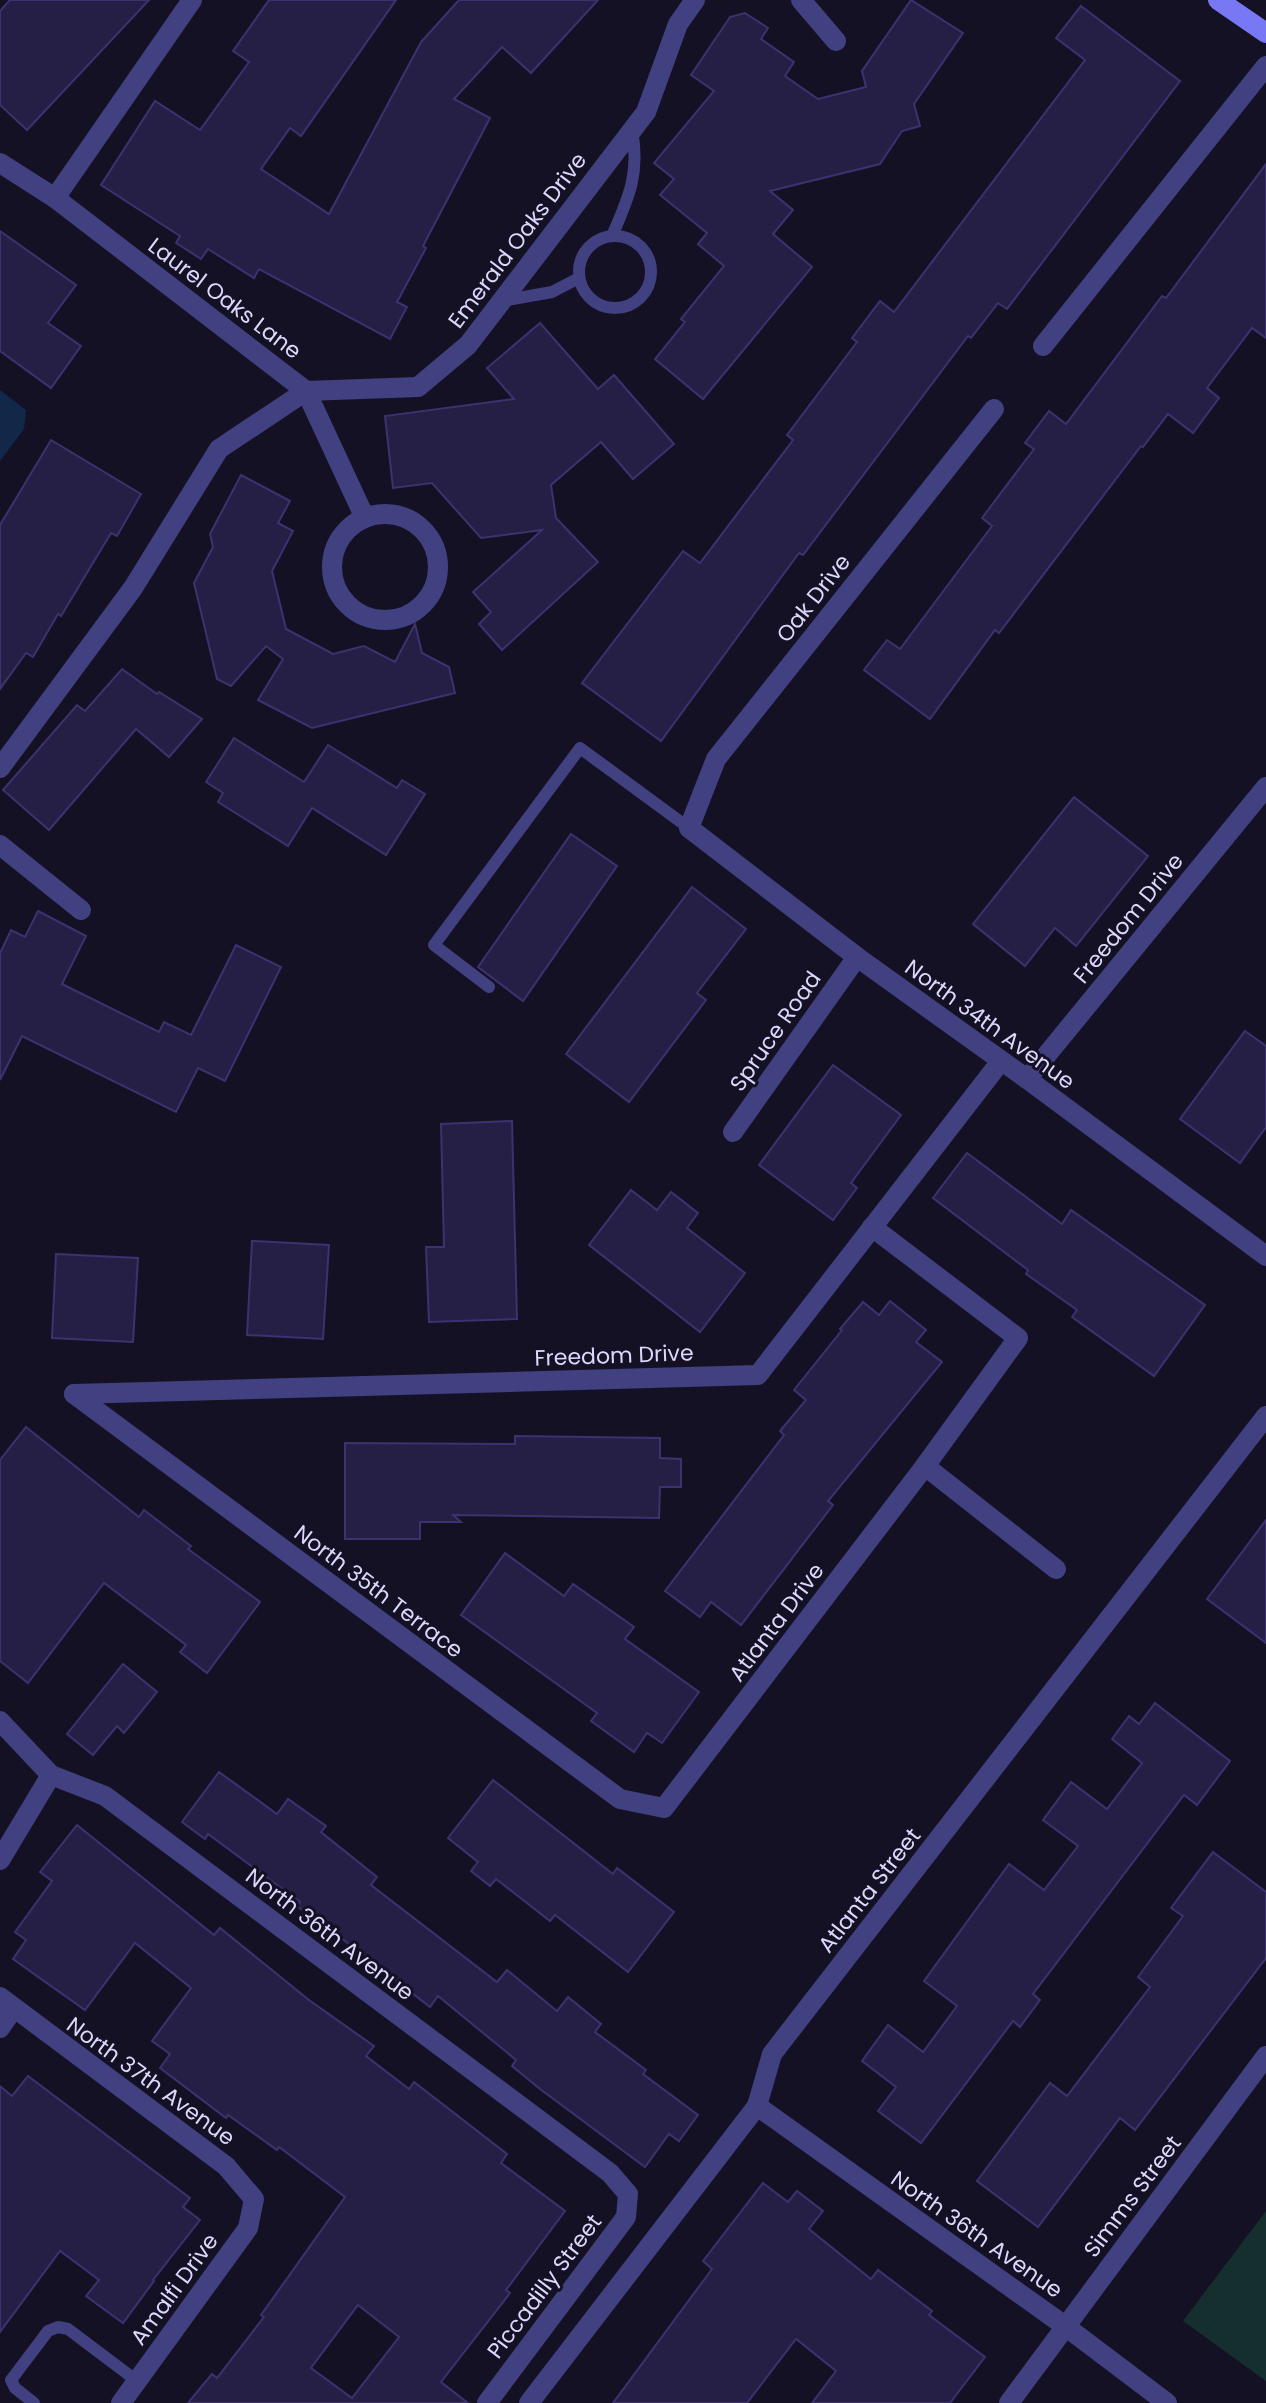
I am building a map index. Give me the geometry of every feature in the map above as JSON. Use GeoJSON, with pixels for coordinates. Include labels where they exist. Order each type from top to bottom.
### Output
{"type":"FeatureCollection","features":[{"type":"Feature","properties":{"kind":"street"},"geometry":{"type":"LineString","coordinates":[[55,198],[192,0]]}},
{"type":"Feature","properties":{"kind":"street","name":"Emerald Oaks Drive"},"geometry":{"type":"LineString","coordinates":[[306,391],[418,387],[468,345],[646,112],[678,24],[695,0]]}},
{"type":"Feature","properties":{"kind":"street"},"geometry":{"type":"LineString","coordinates":[[801,0],[836,41]]}},
{"type":"Feature","properties":{"kind":"street"},"geometry":{"type":"LineString","coordinates":[[1218,0],[1266,33]]}},
{"type":"Feature","properties":{"kind":"street"},"geometry":{"type":"LineString","coordinates":[[1043,346],[1266,66]]}},
{"type":"Feature","properties":{"kind":"street","name":"Laurel Oaks Lane"},"geometry":{"type":"LineString","coordinates":[[0,163],[55,198],[306,391],[365,518]]}},
{"type":"Feature","properties":{"kind":"street"},"geometry":{"type":"LineString","coordinates":[[0,768],[133,588],[219,449],[306,391]]}},
{"type":"Feature","properties":{"kind":"street","name":"Oak Drive"},"geometry":{"type":"LineString","coordinates":[[689,828],[716,759],[994,409]]}},
{"type":"Feature","properties":{"kind":"street"},"geometry":{"type":"LineString","coordinates":[[386,514],[406,518],[423,530],[435,547],[438,567],[434,588],[423,605],[405,617],[385,621],[365,617],[348,605],[336,588],[332,567],[336,547],[348,530],[365,518],[386,514]]}},
{"type":"Feature","properties":{"kind":"street","name":"Freedom Drive"},"geometry":{"type":"LineString","coordinates":[[1027,1079],[1266,787]]}},
{"type":"Feature","properties":{"kind":"street","name":"North 34th Avenue"},"geometry":{"type":"LineString","coordinates":[[689,828],[857,957],[1266,1256]]}},
{"type":"Feature","properties":{"kind":"street"},"geometry":{"type":"LineString","coordinates":[[0,845],[81,910]]}},
{"type":"Feature","properties":{"kind":"street","name":"Spruce Road"},"geometry":{"type":"LineString","coordinates":[[733,1132],[857,957]]}},
{"type":"Feature","properties":{"kind":"street","name":"Freedom Drive"},"geometry":{"type":"LineString","coordinates":[[74,1394],[758,1375],[1001,1061]]}},
{"type":"Feature","properties":{"kind":"street","name":"Atlanta Drive"},"geometry":{"type":"LineString","coordinates":[[664,1808],[925,1466],[1018,1338],[872,1227]]}},
{"type":"Feature","properties":{"kind":"street","name":"North 35th Terrace"},"geometry":{"type":"LineString","coordinates":[[74,1394],[620,1799],[664,1808]]}},
{"type":"Feature","properties":{"kind":"street","name":"Atlanta Street"},"geometry":{"type":"LineString","coordinates":[[534,2396],[757,2106],[772,2054],[1266,1416]]}},
{"type":"Feature","properties":{"kind":"street"},"geometry":{"type":"LineString","coordinates":[[925,1466],[1056,1569]]}},
{"type":"Feature","properties":{"kind":"street","name":"North 36th Avenue"},"geometry":{"type":"LineString","coordinates":[[0,1721],[51,1775],[105,1796],[610,2173],[628,2194]]}},
{"type":"Feature","properties":{"kind":"street"},"geometry":{"type":"LineString","coordinates":[[0,1860],[51,1775]]}},
{"type":"Feature","properties":{"kind":"street"},"geometry":{"type":"LineString","coordinates":[[0,2028],[7,2003]]}},
{"type":"Feature","properties":{"kind":"street","name":"North 37th Avenue"},"geometry":{"type":"LineString","coordinates":[[7,2003],[226,2166],[254,2199]]}},
{"type":"Feature","properties":{"kind":"street","name":"Simms Street"},"geometry":{"type":"LineString","coordinates":[[1009,2403],[1266,2056]]}},
{"type":"Feature","properties":{"kind":"street","name":"North 36th Avenue"},"geometry":{"type":"LineString","coordinates":[[757,2106],[1065,2326],[1167,2403]]}},
{"type":"Feature","properties":{"kind":"street","name":"Piccadilly Street"},"geometry":{"type":"LineString","coordinates":[[487,2403],[626,2217],[628,2194]]}},
{"type":"Feature","properties":{"kind":"street","name":"Amalfi Drive"},"geometry":{"type":"LineString","coordinates":[[121,2403],[248,2228],[254,2199]]}},
{"type":"Feature","properties":{"kind":"lane"},"geometry":{"type":"LineString","coordinates":[[612,236],[631,192],[636,153],[632,130]]}},
{"type":"Feature","properties":{"kind":"lane"},"geometry":{"type":"LineString","coordinates":[[612,236],[635,242],[650,262],[648,287],[642,296],[622,308],[599,305],[590,299],[579,278],[579,267],[590,246],[612,236]]}},
{"type":"Feature","properties":{"kind":"lane"},"geometry":{"type":"LineString","coordinates":[[502,301],[552,292],[579,278]]}},
{"type":"Feature","properties":{"kind":"lane"},"geometry":{"type":"LineString","coordinates":[[489,987],[434,945],[580,748],[689,828]]}},
{"type":"Feature","properties":{"kind":"lane"},"geometry":{"type":"LineString","coordinates":[[34,2403],[15,2388],[11,2380],[48,2331],[58,2327],[68,2329],[137,2381]]}},
{"type":"Feature","properties":{"kind":"green space"},"geometry":{"type":"Polygon","coordinates":[[[1266,2211],[1266,2381],[1183,2321],[1266,2211]]]}},
{"type":"Feature","properties":{"kind":"water"},"geometry":{"type":"Polygon","coordinates":[[[0,390],[26,410],[24,429],[0,461],[0,390]]]}},
{"type":"Feature","properties":{"kind":"building"},"geometry":{"type":"Polygon","coordinates":[[[10,0],[149,0],[27,130],[0,105],[0,11],[10,0]]]}},
{"type":"Feature","properties":{"kind":"building"},"geometry":{"type":"Polygon","coordinates":[[[269,0],[396,0],[301,136],[290,128],[261,169],[329,214],[421,42],[459,0],[598,0],[531,73],[502,47],[454,99],[490,118],[397,302],[407,307],[390,339],[259,269],[254,278],[208,249],[201,259],[176,243],[180,236],[101,185],[155,101],[200,130],[249,62],[233,51],[269,0]]]}},
{"type":"Feature","properties":{"kind":"building"},"geometry":{"type":"Polygon","coordinates":[[[911,0],[963,33],[914,104],[920,126],[902,131],[880,164],[770,191],[793,210],[773,234],[812,267],[703,399],[655,359],[685,322],[681,319],[724,266],[698,244],[707,233],[660,195],[674,179],[654,163],[714,91],[691,75],[730,17],[745,13],[768,28],[761,39],[794,62],[785,76],[818,99],[866,87],[862,71],[911,0]]]}},
{"type":"Feature","properties":{"kind":"building"},"geometry":{"type":"Polygon","coordinates":[[[1081,6],[1180,81],[1007,309],[998,303],[971,338],[968,336],[803,555],[799,553],[661,741],[582,683],[683,551],[700,563],[793,440],[787,435],[857,342],[852,338],[880,301],[894,312],[1085,60],[1056,38],[1081,6]]]}},
{"type":"Feature","properties":{"kind":"building"},"geometry":{"type":"Polygon","coordinates":[[[1266,164],[1266,338],[1252,328],[1207,388],[1219,398],[1193,433],[1168,414],[999,633],[995,630],[930,719],[864,670],[887,640],[900,649],[992,526],[982,518],[1034,449],[1025,443],[1049,411],[1066,424],[1162,296],[1166,298],[1266,164]]]}},
{"type":"Feature","properties":{"kind":"building"},"geometry":{"type":"Polygon","coordinates":[[[0,231],[76,285],[48,323],[81,346],[51,388],[0,351],[0,231]]]}},
{"type":"Feature","properties":{"kind":"building"},"geometry":{"type":"Polygon","coordinates":[[[540,323],[598,389],[614,375],[674,444],[633,479],[601,442],[551,485],[556,518],[598,562],[502,650],[479,624],[491,612],[473,592],[542,530],[481,538],[432,483],[393,488],[385,416],[514,399],[487,368],[540,323]]]}},
{"type":"Feature","properties":{"kind":"building"},"geometry":{"type":"Polygon","coordinates":[[[51,440],[141,494],[117,536],[111,533],[33,657],[26,653],[0,689],[0,525],[51,440]]]}},
{"type":"Feature","properties":{"kind":"building"},"geometry":{"type":"Polygon","coordinates":[[[241,475],[290,501],[278,523],[293,531],[272,571],[286,629],[333,654],[364,646],[395,662],[415,624],[422,653],[449,667],[455,693],[312,728],[258,700],[283,659],[266,646],[231,686],[217,679],[194,583],[213,547],[210,534],[241,475]]]}},
{"type":"Feature","properties":{"kind":"building"},"geometry":{"type":"Polygon","coordinates":[[[122,669],[157,694],[159,692],[202,719],[169,757],[136,729],[49,830],[3,790],[77,705],[85,711],[122,669]]]}},
{"type":"Feature","properties":{"kind":"building"},"geometry":{"type":"Polygon","coordinates":[[[234,738],[304,782],[328,745],[397,788],[402,780],[425,794],[386,855],[312,808],[288,846],[218,802],[223,793],[206,782],[234,738]]]}},
{"type":"Feature","properties":{"kind":"building"},"geometry":{"type":"Polygon","coordinates":[[[1074,797],[1148,856],[1076,946],[1055,928],[1025,966],[973,924],[1074,797]]]}},
{"type":"Feature","properties":{"kind":"building"},"geometry":{"type":"Polygon","coordinates":[[[571,834],[617,866],[523,1001],[478,967],[571,834]]]}},
{"type":"Feature","properties":{"kind":"building"},"geometry":{"type":"Polygon","coordinates":[[[692,887],[746,929],[697,993],[706,1000],[629,1102],[566,1054],[692,887]]]}},
{"type":"Feature","properties":{"kind":"building"},"geometry":{"type":"Polygon","coordinates":[[[38,911],[86,936],[62,984],[159,1032],[164,1022],[191,1035],[236,945],[281,967],[225,1081],[198,1068],[176,1112],[22,1036],[0,1080],[0,953],[11,930],[25,937],[38,911]]]}},
{"type":"Feature","properties":{"kind":"building"},"geometry":{"type":"Polygon","coordinates":[[[1245,1031],[1266,1046],[1266,1127],[1240,1163],[1180,1119],[1245,1031]]]}},
{"type":"Feature","properties":{"kind":"building"},"geometry":{"type":"Polygon","coordinates":[[[833,1065],[901,1115],[851,1183],[857,1188],[833,1220],[759,1165],[833,1065]]]}},
{"type":"Feature","properties":{"kind":"building"},"geometry":{"type":"Polygon","coordinates":[[[512,1121],[517,1319],[429,1322],[426,1247],[444,1247],[441,1124],[512,1121]]]}},
{"type":"Feature","properties":{"kind":"building"},"geometry":{"type":"Polygon","coordinates":[[[967,1153],[1062,1224],[1071,1210],[1205,1305],[1154,1376],[1072,1317],[1077,1310],[1026,1274],[1028,1270],[933,1198],[967,1153]]]}},
{"type":"Feature","properties":{"kind":"building"},"geometry":{"type":"Polygon","coordinates":[[[631,1190],[657,1210],[671,1192],[698,1213],[687,1228],[745,1273],[700,1332],[589,1245],[631,1190]]]}},
{"type":"Feature","properties":{"kind":"building"},"geometry":{"type":"Polygon","coordinates":[[[252,1241],[329,1245],[323,1339],[247,1335],[252,1241]]]}},
{"type":"Feature","properties":{"kind":"building"},"geometry":{"type":"Polygon","coordinates":[[[56,1254],[138,1258],[133,1342],[52,1338],[56,1254]]]}},
{"type":"Feature","properties":{"kind":"building"},"geometry":{"type":"Polygon","coordinates":[[[890,1301],[926,1330],[916,1342],[942,1362],[828,1501],[833,1505],[741,1625],[711,1602],[700,1617],[665,1591],[784,1435],[780,1431],[806,1400],[794,1390],[840,1329],[863,1302],[879,1315],[890,1301]]]}},
{"type":"Feature","properties":{"kind":"building"},"geometry":{"type":"Polygon","coordinates":[[[26,1427],[139,1517],[144,1510],[191,1546],[188,1549],[260,1602],[207,1673],[180,1652],[186,1645],[104,1583],[28,1683],[0,1661],[0,1460],[26,1427]]]}},
{"type":"Feature","properties":{"kind":"building"},"geometry":{"type":"Polygon","coordinates":[[[515,1436],[660,1438],[660,1458],[681,1459],[681,1487],[660,1487],[659,1518],[453,1515],[461,1522],[420,1522],[420,1539],[345,1539],[345,1443],[515,1444],[515,1436]]]}},
{"type":"Feature","properties":{"kind":"building"},"geometry":{"type":"Polygon","coordinates":[[[1266,1520],[1266,1643],[1207,1599],[1266,1520]]]}},
{"type":"Feature","properties":{"kind":"building"},"geometry":{"type":"Polygon","coordinates":[[[505,1553],[564,1596],[573,1584],[634,1627],[625,1639],[699,1692],[662,1743],[647,1733],[634,1752],[591,1721],[597,1713],[461,1615],[505,1553]]]}},
{"type":"Feature","properties":{"kind":"building"},"geometry":{"type":"Polygon","coordinates":[[[123,1664],[157,1692],[124,1733],[117,1726],[93,1755],[67,1734],[123,1664]]]}},
{"type":"Feature","properties":{"kind":"building"},"geometry":{"type":"Polygon","coordinates":[[[1155,1703],[1230,1761],[1197,1805],[1184,1795],[1033,1994],[1040,2000],[1020,2027],[1013,2021],[921,2143],[878,2111],[896,2087],[862,2061],[888,2025],[923,2052],[957,2006],[924,1981],[1009,1864],[1044,1890],[1078,1846],[1043,1820],[1071,1782],[1107,1809],[1142,1763],[1112,1739],[1129,1716],[1139,1724],[1155,1703]]]}},
{"type":"Feature","properties":{"kind":"building"},"geometry":{"type":"Polygon","coordinates":[[[219,1772],[277,1814],[288,1799],[326,1826],[321,1832],[377,1877],[371,1885],[497,1982],[507,1970],[557,2011],[568,1997],[601,2024],[595,2032],[646,2070],[643,2074],[698,2115],[679,2141],[669,2134],[645,2167],[512,2066],[516,2060],[438,1996],[430,2007],[297,1906],[300,1902],[208,1834],[205,1839],[182,1822],[219,1772]]]}},
{"type":"Feature","properties":{"kind":"building"},"geometry":{"type":"Polygon","coordinates":[[[493,1780],[613,1874],[617,1868],[674,1912],[628,1972],[555,1915],[550,1921],[496,1879],[490,1886],[471,1871],[478,1862],[448,1838],[493,1780]]]}},
{"type":"Feature","properties":{"kind":"building"},"geometry":{"type":"Polygon","coordinates":[[[77,1825],[214,1935],[220,1928],[309,2000],[374,2046],[366,2056],[409,2089],[414,2082],[507,2154],[501,2163],[565,2211],[506,2290],[510,2293],[441,2382],[468,2403],[188,2403],[212,2374],[217,2378],[264,2317],[261,2315],[345,2197],[279,2147],[277,2150],[228,2115],[226,2118],[160,2068],[170,2054],[152,2041],[191,1988],[135,1943],[85,2010],[13,1959],[26,1940],[15,1932],[52,1881],[40,1872],[77,1825]],[[358,2305],[311,2368],[352,2398],[399,2337],[358,2305]]]}},
{"type":"Feature","properties":{"kind":"building"},"geometry":{"type":"Polygon","coordinates":[[[1213,1852],[1266,1892],[1266,1958],[1135,2130],[1120,2118],[1038,2227],[977,2181],[1050,2083],[1067,2096],[1150,1987],[1138,1977],[1183,1916],[1171,1908],[1213,1852]]]}},
{"type":"Feature","properties":{"kind":"building"},"geometry":{"type":"Polygon","coordinates":[[[28,2076],[190,2198],[183,2207],[200,2220],[123,2323],[86,2296],[99,2280],[60,2251],[0,2332],[0,2086],[12,2096],[28,2076]]]}},
{"type":"Feature","properties":{"kind":"building"},"geometry":{"type":"Polygon","coordinates":[[[763,2183],[788,2202],[797,2191],[823,2211],[809,2229],[871,2279],[878,2270],[932,2311],[929,2315],[985,2357],[950,2403],[812,2403],[836,2371],[796,2339],[747,2403],[613,2403],[712,2269],[703,2261],[763,2183]]]}}]}
